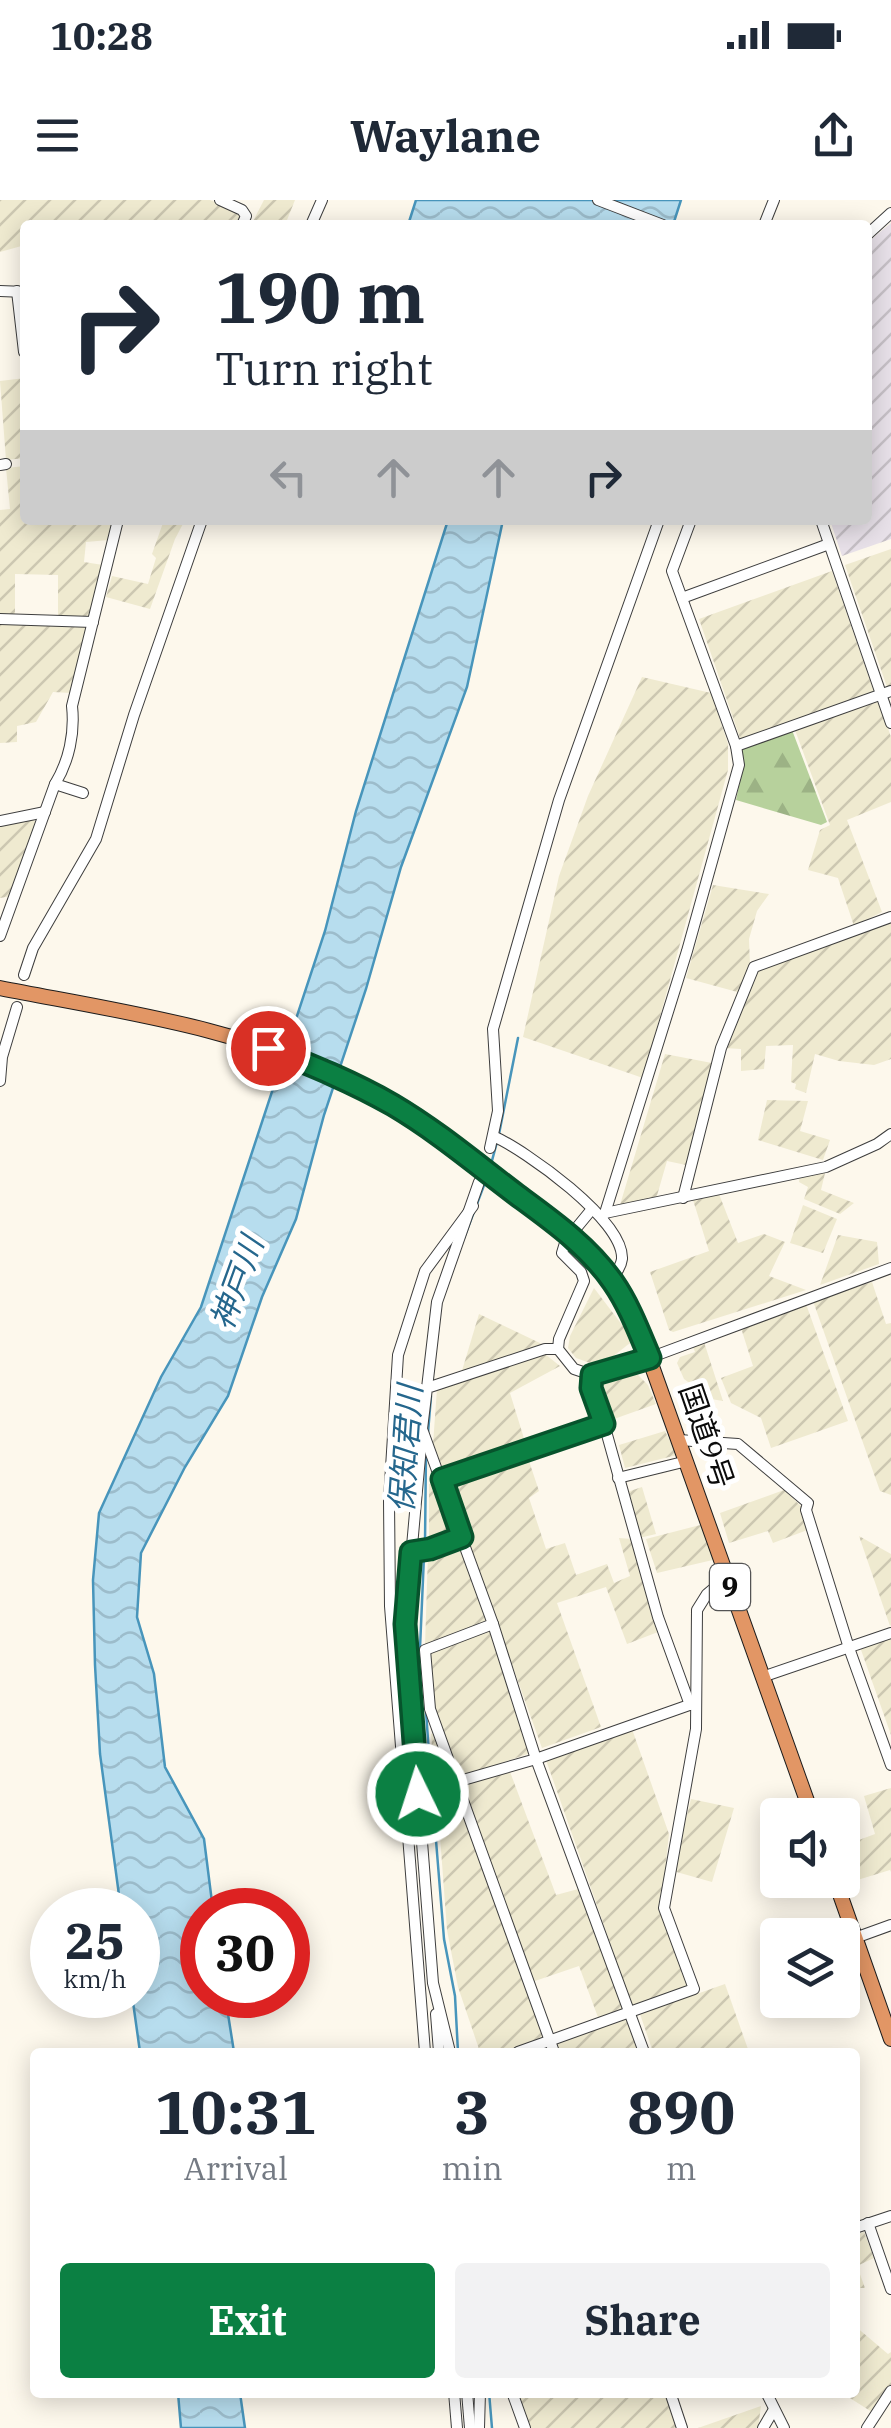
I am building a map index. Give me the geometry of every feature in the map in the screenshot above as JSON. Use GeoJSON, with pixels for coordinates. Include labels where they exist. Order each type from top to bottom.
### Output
{"type":"FeatureCollection","features":[{"type":"Feature","properties":{"kind":"highway","name":"国道9号"},"geometry":{"type":"LineString","coordinates":[[0,988],[205,1031],[268,1048],[349,1082],[431,1129],[584,1249],[625,1302],[650,1358],[806,1798]]}},
{"type":"Feature","properties":{"kind":"highway"},"geometry":{"type":"LineString","coordinates":[[860,1952],[891,2039]]}},
{"type":"Feature","properties":{"kind":"street"},"geometry":{"type":"LineString","coordinates":[[220,200],[242,210],[244,220]]}},
{"type":"Feature","properties":{"kind":"street"},"geometry":{"type":"LineString","coordinates":[[598,200],[651,220]]}},
{"type":"Feature","properties":{"kind":"street"},"geometry":{"type":"LineString","coordinates":[[872,230],[891,213]]}},
{"type":"Feature","properties":{"kind":"street"},"geometry":{"type":"LineString","coordinates":[[0,936],[54,784],[64,769],[74,724],[72,706],[117,525]]}},
{"type":"Feature","properties":{"kind":"street"},"geometry":{"type":"LineString","coordinates":[[24,975],[33,948],[96,839],[134,715],[200,525]]}},
{"type":"Feature","properties":{"kind":"street"},"geometry":{"type":"LineString","coordinates":[[611,1280],[622,1256],[600,1213],[513,1145],[491,1142],[498,1112],[493,1028],[559,800],[657,525]]}},
{"type":"Feature","properties":{"kind":"street"},"geometry":{"type":"LineString","coordinates":[[600,1213],[687,950],[738,765],[736,746],[672,571],[689,525]]}},
{"type":"Feature","properties":{"kind":"street"},"geometry":{"type":"LineString","coordinates":[[822,525],[886,693],[891,723]]}},
{"type":"Feature","properties":{"kind":"street"},"geometry":{"type":"LineString","coordinates":[[682,598],[829,544]]}},
{"type":"Feature","properties":{"kind":"street"},"geometry":{"type":"LineString","coordinates":[[0,619],[92,622]]}},
{"type":"Feature","properties":{"kind":"street"},"geometry":{"type":"LineString","coordinates":[[736,746],[886,693]]}},
{"type":"Feature","properties":{"kind":"street"},"geometry":{"type":"LineString","coordinates":[[54,784],[83,793]]}},
{"type":"Feature","properties":{"kind":"street"},"geometry":{"type":"LineString","coordinates":[[0,821],[45,812]]}},
{"type":"Feature","properties":{"kind":"street"},"geometry":{"type":"LineString","coordinates":[[683,1198],[717,1058],[754,967],[891,916]]}},
{"type":"Feature","properties":{"kind":"street"},"geometry":{"type":"LineString","coordinates":[[0,1080],[1,1057],[17,1007]]}},
{"type":"Feature","properties":{"kind":"street"},"geometry":{"type":"LineString","coordinates":[[578,1226],[600,1213],[826,1167],[891,1134]]}},
{"type":"Feature","properties":{"kind":"street"},"geometry":{"type":"LineString","coordinates":[[439,2048],[405,1624],[437,1302],[479,1182]]}},
{"type":"Feature","properties":{"kind":"street"},"geometry":{"type":"LineString","coordinates":[[425,2048],[390,1606],[389,1500],[398,1355],[425,1271],[472,1206]]}},
{"type":"Feature","properties":{"kind":"street"},"geometry":{"type":"LineString","coordinates":[[566,1243],[562,1253],[581,1272],[583,1288],[558,1349],[574,1369],[592,1375],[650,1358],[891,1268]]}},
{"type":"Feature","properties":{"kind":"street"},"geometry":{"type":"LineString","coordinates":[[427,1388],[545,1348],[558,1349]]}},
{"type":"Feature","properties":{"kind":"street"},"geometry":{"type":"LineString","coordinates":[[592,1375],[591,1388],[658,1617],[693,1704]]}},
{"type":"Feature","properties":{"kind":"street"},"geometry":{"type":"LineString","coordinates":[[442,1479],[604,1424]]}},
{"type":"Feature","properties":{"kind":"street"},"geometry":{"type":"LineString","coordinates":[[422,1430],[493,1624],[536,1759],[643,2048]]}},
{"type":"Feature","properties":{"kind":"street"},"geometry":{"type":"LineString","coordinates":[[680,1440],[738,1444],[808,1503],[806,1510],[849,1648],[891,1765]]}},
{"type":"Feature","properties":{"kind":"street"},"geometry":{"type":"LineString","coordinates":[[618,1478],[686,1461]]}},
{"type":"Feature","properties":{"kind":"street"},"geometry":{"type":"LineString","coordinates":[[411,1552],[462,1537]]}},
{"type":"Feature","properties":{"kind":"street"},"geometry":{"type":"LineString","coordinates":[[493,1624],[425,1650],[430,1708],[552,2047],[694,1989],[664,1908],[689,1779],[698,1610],[707,1594],[726,1578]]}},
{"type":"Feature","properties":{"kind":"street"},"geometry":{"type":"LineString","coordinates":[[762,1677],[891,1632]]}},
{"type":"Feature","properties":{"kind":"street"},"geometry":{"type":"LineString","coordinates":[[418,1794],[536,1759],[693,1704]]}},
{"type":"Feature","properties":{"kind":"street"},"geometry":{"type":"LineString","coordinates":[[860,1936],[891,1925]]}},
{"type":"Feature","properties":{"kind":"street"},"geometry":{"type":"LineString","coordinates":[[433,1983],[449,2048]]}},
{"type":"Feature","properties":{"kind":"street"},"geometry":{"type":"LineString","coordinates":[[860,2226],[891,2216]]}},
{"type":"Feature","properties":{"kind":"street"},"geometry":{"type":"LineString","coordinates":[[868,2224],[891,2288]]}},
{"type":"Feature","properties":{"kind":"street"},"geometry":{"type":"LineString","coordinates":[[867,2428],[891,2391]]}},
{"type":"Feature","properties":{"kind":"street"},"geometry":{"type":"LineString","coordinates":[[455,2398],[458,2428]]}},
{"type":"Feature","properties":{"kind":"street"},"geometry":{"type":"LineString","coordinates":[[468,2398],[470,2428]]}},
{"type":"Feature","properties":{"kind":"street"},"geometry":{"type":"LineString","coordinates":[[479,2428],[480,2398]]}},
{"type":"Feature","properties":{"kind":"street"},"geometry":{"type":"LineString","coordinates":[[514,2398],[524,2428]]}},
{"type":"Feature","properties":{"kind":"street"},"geometry":{"type":"LineString","coordinates":[[672,2398],[682,2428]]}},
{"type":"Feature","properties":{"kind":"street"},"geometry":{"type":"LineString","coordinates":[[768,2398],[784,2428]]}},
{"type":"Feature","properties":{"kind":"street"},"geometry":{"type":"LineString","coordinates":[[762,2428],[773,2411]]}},
{"type":"Feature","properties":{"kind":"shaded area"},"geometry":{"type":"Polygon","coordinates":[[[0,200],[210,200],[243,217],[20,220],[20,246],[0,252],[0,200]]]}},
{"type":"Feature","properties":{"kind":"shaded area"},"geometry":{"type":"Polygon","coordinates":[[[264,200],[295,200],[287,220],[254,220],[264,200]]]}},
{"type":"Feature","properties":{"kind":"shaded area"},"geometry":{"type":"Polygon","coordinates":[[[891,223],[891,539],[842,556],[832,525],[872,525],[872,239],[891,223]]]}},
{"type":"Feature","properties":{"kind":"shaded area"},"geometry":{"type":"Polygon","coordinates":[[[20,379],[20,459],[6,460],[0,381],[20,379]]]}},
{"type":"Feature","properties":{"kind":"shaded area"},"geometry":{"type":"Polygon","coordinates":[[[20,467],[20,525],[113,525],[109,540],[86,542],[84,562],[103,565],[90,618],[58,616],[58,575],[15,574],[15,614],[0,615],[0,510],[10,509],[6,468],[20,467]]]}},
{"type":"Feature","properties":{"kind":"shaded area"},"geometry":{"type":"Polygon","coordinates":[[[162,525],[182,525],[150,609],[106,597],[112,576],[148,584],[156,558],[152,554],[162,525]]]}},
{"type":"Feature","properties":{"kind":"shaded area"},"geometry":{"type":"Polygon","coordinates":[[[891,549],[891,686],[887,687],[845,565],[891,549]]]}},
{"type":"Feature","properties":{"kind":"shaded area"},"geometry":{"type":"Polygon","coordinates":[[[832,571],[874,692],[741,741],[699,619],[832,571]]]}},
{"type":"Feature","properties":{"kind":"shaded area"},"geometry":{"type":"Polygon","coordinates":[[[0,622],[89,625],[71,693],[53,692],[36,722],[17,726],[17,742],[0,743],[0,622]]]}},
{"type":"Feature","properties":{"kind":"shaded area"},"geometry":{"type":"Polygon","coordinates":[[[642,677],[711,693],[728,744],[728,770],[643,1078],[523,1037],[559,876],[588,796],[642,677]]]}},
{"type":"Feature","properties":{"kind":"shaded area"},"geometry":{"type":"Polygon","coordinates":[[[878,700],[891,737],[891,802],[847,820],[882,912],[854,926],[838,878],[808,870],[820,830],[830,825],[795,730],[878,700]]]}},
{"type":"Feature","properties":{"kind":"shaded area"},"geometry":{"type":"Polygon","coordinates":[[[33,819],[37,824],[12,896],[0,898],[0,825],[33,819]]]}},
{"type":"Feature","properties":{"kind":"shaded area"},"geometry":{"type":"Polygon","coordinates":[[[713,885],[769,894],[757,911],[749,939],[750,966],[741,993],[686,978],[713,885]]]}},
{"type":"Feature","properties":{"kind":"shaded area"},"geometry":{"type":"Polygon","coordinates":[[[891,920],[891,1059],[874,1065],[815,1054],[806,1093],[795,1089],[796,1084],[791,1082],[793,1045],[766,1046],[764,1069],[741,1071],[741,1049],[724,1048],[757,968],[891,920]]]}},
{"type":"Feature","properties":{"kind":"shaded area"},"geometry":{"type":"Polygon","coordinates":[[[665,1054],[712,1063],[686,1165],[667,1161],[656,1199],[620,1205],[665,1054]]]}},
{"type":"Feature","properties":{"kind":"shaded area"},"geometry":{"type":"Polygon","coordinates":[[[767,1100],[808,1101],[800,1131],[830,1140],[823,1160],[758,1140],[767,1100]]]}},
{"type":"Feature","properties":{"kind":"shaded area"},"geometry":{"type":"Polygon","coordinates":[[[826,1169],[821,1190],[854,1203],[840,1214],[804,1199],[808,1187],[799,1182],[800,1175],[826,1169]]]}},
{"type":"Feature","properties":{"kind":"shaded area"},"geometry":{"type":"Polygon","coordinates":[[[719,1194],[738,1243],[764,1234],[785,1242],[769,1276],[806,1290],[673,1332],[669,1330],[650,1272],[709,1251],[693,1200],[719,1194]]]}},
{"type":"Feature","properties":{"kind":"shaded area"},"geometry":{"type":"Polygon","coordinates":[[[803,1205],[837,1219],[823,1253],[790,1243],[803,1205]]]}},
{"type":"Feature","properties":{"kind":"shaded area"},"geometry":{"type":"Polygon","coordinates":[[[838,1235],[877,1242],[879,1264],[820,1285],[838,1235]]]}},
{"type":"Feature","properties":{"kind":"shaded area"},"geometry":{"type":"Polygon","coordinates":[[[872,1282],[886,1324],[891,1323],[891,1495],[880,1491],[813,1301],[872,1282]]]}},
{"type":"Feature","properties":{"kind":"shaded area"},"geometry":{"type":"Polygon","coordinates":[[[594,1288],[629,1334],[630,1343],[611,1358],[590,1363],[576,1358],[568,1348],[594,1288]]]}},
{"type":"Feature","properties":{"kind":"shaded area"},"geometry":{"type":"Polygon","coordinates":[[[806,1304],[848,1421],[771,1448],[761,1418],[731,1403],[721,1378],[753,1366],[741,1328],[806,1304]]]}},
{"type":"Feature","properties":{"kind":"shaded area"},"geometry":{"type":"Polygon","coordinates":[[[479,1314],[542,1344],[461,1374],[479,1314]]]}},
{"type":"Feature","properties":{"kind":"shaded area"},"geometry":{"type":"Polygon","coordinates":[[[704,1342],[723,1401],[711,1399],[684,1379],[677,1363],[704,1342]]]}},
{"type":"Feature","properties":{"kind":"shaded area"},"geometry":{"type":"Polygon","coordinates":[[[545,1354],[560,1366],[510,1393],[526,1445],[445,1473],[433,1444],[437,1389],[545,1354]]]}},
{"type":"Feature","properties":{"kind":"shaded area"},"geometry":{"type":"Polygon","coordinates":[[[634,1371],[648,1385],[656,1404],[614,1419],[602,1381],[634,1371]]]}},
{"type":"Feature","properties":{"kind":"shaded area"},"geometry":{"type":"Polygon","coordinates":[[[665,1431],[677,1455],[625,1468],[619,1445],[665,1431]]]}},
{"type":"Feature","properties":{"kind":"shaded area"},"geometry":{"type":"Polygon","coordinates":[[[526,1452],[539,1491],[529,1498],[546,1549],[565,1543],[576,1575],[607,1564],[614,1583],[630,1576],[619,1538],[632,1539],[658,1632],[627,1644],[606,1587],[557,1603],[601,1727],[542,1748],[447,1484],[526,1452]]]}},
{"type":"Feature","properties":{"kind":"shaded area"},"geometry":{"type":"Polygon","coordinates":[[[435,1483],[455,1534],[429,1544],[429,1484],[435,1483]]]}},
{"type":"Feature","properties":{"kind":"shaded area"},"geometry":{"type":"Polygon","coordinates":[[[642,1487],[656,1534],[639,1538],[627,1492],[642,1487]]]}},
{"type":"Feature","properties":{"kind":"shaded area"},"geometry":{"type":"Polygon","coordinates":[[[784,1490],[803,1508],[810,1529],[773,1543],[768,1531],[729,1543],[720,1513],[784,1490]]]}},
{"type":"Feature","properties":{"kind":"shaded area"},"geometry":{"type":"Polygon","coordinates":[[[704,1524],[717,1559],[657,1573],[646,1539],[704,1524]]]}},
{"type":"Feature","properties":{"kind":"shaded area"},"geometry":{"type":"Polygon","coordinates":[[[859,1536],[891,1554],[890,1626],[859,1536]]]}},
{"type":"Feature","properties":{"kind":"shaded area"},"geometry":{"type":"Polygon","coordinates":[[[458,1542],[487,1623],[425,1646],[428,1553],[458,1542]]]}},
{"type":"Feature","properties":{"kind":"shaded area"},"geometry":{"type":"Polygon","coordinates":[[[490,1629],[533,1752],[459,1778],[433,1708],[429,1652],[490,1629]]]}},
{"type":"Feature","properties":{"kind":"shaded area"},"geometry":{"type":"Polygon","coordinates":[[[891,1634],[891,1735],[860,1647],[891,1634]]]}},
{"type":"Feature","properties":{"kind":"shaded area"},"geometry":{"type":"Polygon","coordinates":[[[632,1729],[669,1834],[661,1908],[689,1987],[633,2008],[546,1760],[632,1729]]]}},
{"type":"Feature","properties":{"kind":"shaded area"},"geometry":{"type":"Polygon","coordinates":[[[434,1733],[453,1780],[435,1786],[431,1734],[434,1733]]]}},
{"type":"Feature","properties":{"kind":"shaded area"},"geometry":{"type":"Polygon","coordinates":[[[509,1769],[556,1895],[582,1888],[623,2005],[622,2012],[599,2020],[579,1966],[532,1982],[462,1786],[509,1769]]]}},
{"type":"Feature","properties":{"kind":"shaded area"},"geometry":{"type":"Polygon","coordinates":[[[891,1788],[891,1872],[860,1879],[860,1840],[875,1834],[864,1796],[891,1788]]]}},
{"type":"Feature","properties":{"kind":"shaded area"},"geometry":{"type":"Polygon","coordinates":[[[453,1789],[546,2039],[518,2048],[479,2048],[458,1987],[447,1930],[437,1796],[453,1789]]]}},
{"type":"Feature","properties":{"kind":"shaded area"},"geometry":{"type":"Polygon","coordinates":[[[691,1799],[734,1808],[712,1882],[673,1871],[691,1799]]]}},
{"type":"Feature","properties":{"kind":"shaded area"},"geometry":{"type":"Polygon","coordinates":[[[725,1984],[748,2048],[652,2048],[640,2014],[725,1984]]]}},
{"type":"Feature","properties":{"kind":"shaded area"},"geometry":{"type":"Polygon","coordinates":[[[628,2019],[638,2048],[557,2048],[556,2043],[628,2019]]]}},
{"type":"Feature","properties":{"kind":"shaded area"},"geometry":{"type":"Polygon","coordinates":[[[864,2232],[874,2258],[860,2265],[860,2233],[864,2232]]]}},
{"type":"Feature","properties":{"kind":"shaded area"},"geometry":{"type":"Polygon","coordinates":[[[860,2330],[888,2354],[891,2352],[891,2386],[875,2414],[850,2398],[860,2398],[860,2330]]]}},
{"type":"Feature","properties":{"kind":"shaded area"},"geometry":{"type":"Polygon","coordinates":[[[519,2398],[668,2398],[678,2428],[529,2428],[519,2398]]]}},
{"type":"Feature","properties":{"kind":"shaded area"},"geometry":{"type":"Polygon","coordinates":[[[761,2406],[758,2428],[698,2428],[761,2406]]]}},
{"type":"Feature","properties":{"kind":"green space"},"geometry":{"type":"Polygon","coordinates":[[[792,730],[827,822],[821,825],[736,800],[743,767],[741,750],[792,730]]]}},
{"type":"Feature","properties":{"kind":"water"},"geometry":{"type":"Polygon","coordinates":[[[416,200],[681,200],[675,220],[410,220],[416,200]]]}},
{"type":"Feature","properties":{"kind":"water","name":"神戸川"},"geometry":{"type":"Polygon","coordinates":[[[446,525],[502,525],[467,687],[401,867],[296,1219],[262,1297],[228,1396],[185,1467],[141,1553],[137,1617],[154,1674],[165,1767],[204,1839],[210,1888],[180,1888],[180,2018],[229,2018],[233,2048],[139,2048],[135,2018],[160,2018],[160,1888],[118,1888],[100,1754],[95,1665],[93,1580],[99,1513],[161,1377],[201,1307],[325,931],[356,811],[446,525]]]}},
{"type":"Feature","properties":{"kind":"water"},"geometry":{"type":"Polygon","coordinates":[[[178,2398],[241,2398],[245,2428],[181,2428],[178,2398]]]}},
{"type":"Feature","properties":{"kind":"waterway","name":"保知君川"},"geometry":{"type":"LineString","coordinates":[[499,1134],[518,1038]]}},
{"type":"Feature","properties":{"kind":"waterway","name":"保知君川"},"geometry":{"type":"LineString","coordinates":[[490,1168],[497,1142]]}},
{"type":"Feature","properties":{"kind":"waterway","name":"保知君川"},"geometry":{"type":"LineString","coordinates":[[464,1238],[486,1180]]}},
{"type":"Feature","properties":{"kind":"waterway","name":"保知君川"},"geometry":{"type":"LineString","coordinates":[[428,1433],[431,1396]]}},
{"type":"Feature","properties":{"kind":"waterway","name":"保知君川"},"geometry":{"type":"LineString","coordinates":[[425,1543],[426,1451]]}},
{"type":"Feature","properties":{"kind":"waterway","name":"保知君川"},"geometry":{"type":"LineString","coordinates":[[420,1648],[424,1556]]}},
{"type":"Feature","properties":{"kind":"waterway","name":"保知君川"},"geometry":{"type":"LineString","coordinates":[[426,1711],[431,1783]]}},
{"type":"Feature","properties":{"kind":"waterway","name":"保知君川"},"geometry":{"type":"LineString","coordinates":[[432,1791],[458,2048]]}},
{"type":"Feature","properties":{"kind":"waterway","name":"保知君川"},"geometry":{"type":"LineString","coordinates":[[490,2398],[492,2428]]}},
{"type":"Feature","properties":{"kind":"route"},"geometry":{"type":"LineString","coordinates":[[268,1048],[392,1105],[431,1129],[548,1218],[584,1249],[611,1280],[650,1358],[592,1375],[591,1388],[604,1424],[442,1479],[462,1537],[411,1552],[405,1624],[418,1794]]}}]}
